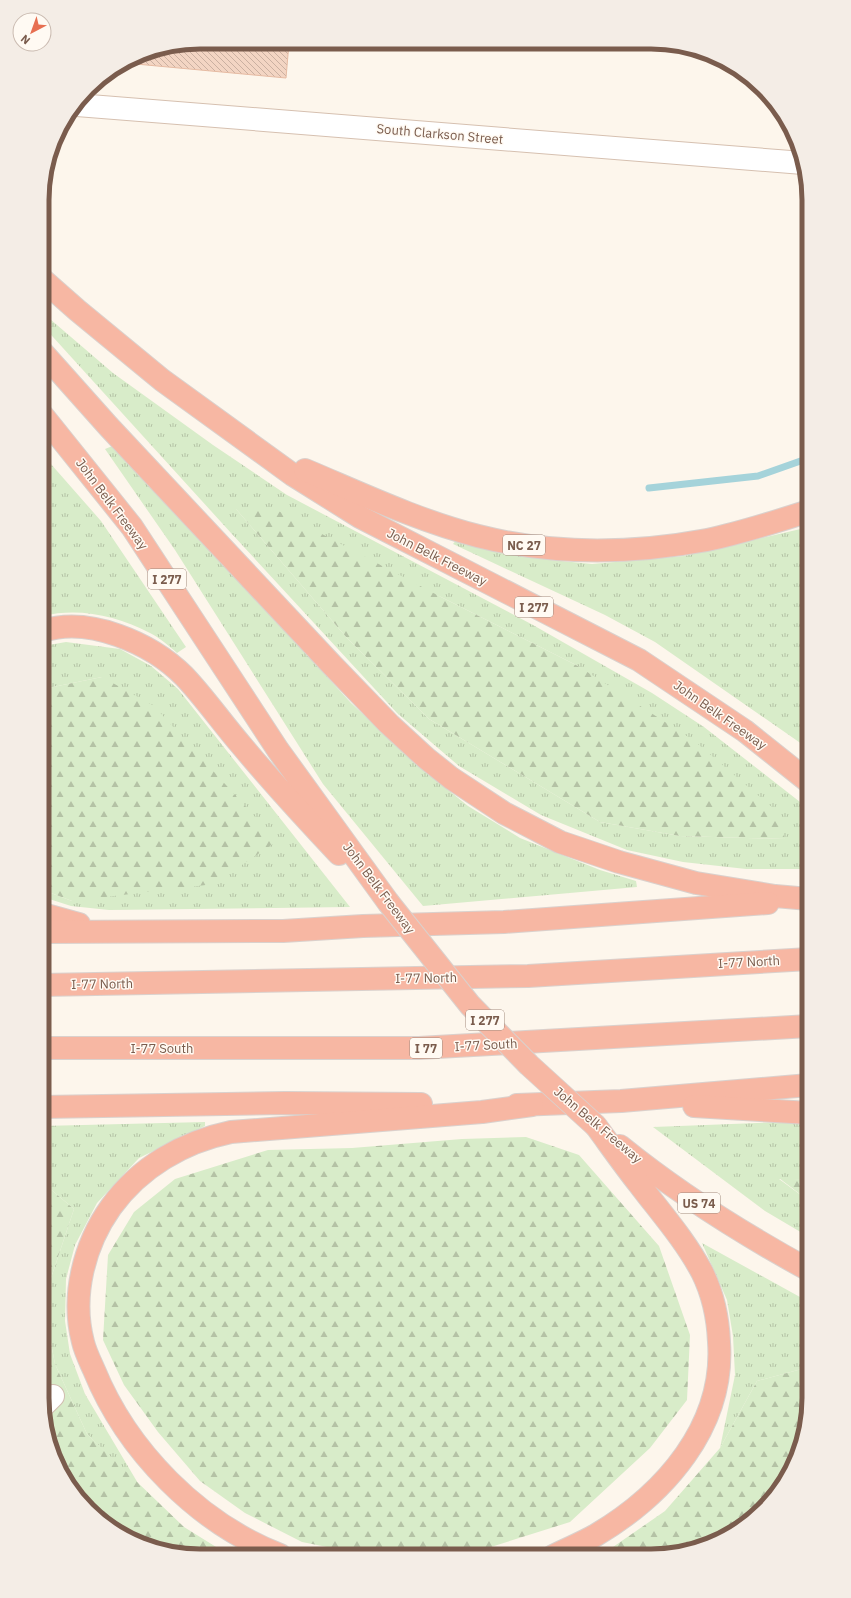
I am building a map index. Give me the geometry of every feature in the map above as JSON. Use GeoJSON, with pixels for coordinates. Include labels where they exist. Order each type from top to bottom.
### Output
{"type":"FeatureCollection","features":[{"type":"Feature","properties":{"kind":"highway","name":"John Belk Freeway"},"geometry":{"type":"LineString","coordinates":[[49,285],[162,380],[292,474],[360,517],[639,660],[745,731],[802,776]]}},
{"type":"Feature","properties":{"kind":"highway"},"geometry":{"type":"LineString","coordinates":[[49,360],[332,665],[389,724],[426,758],[451,778],[504,813],[560,842],[619,862],[696,883],[802,899]]}},
{"type":"Feature","properties":{"kind":"highway","name":"John Belk Freeway"},"geometry":{"type":"LineString","coordinates":[[49,423],[132,527],[278,750],[388,902],[470,1005],[529,1065],[626,1151],[684,1193],[771,1249],[802,1266]]}},
{"type":"Feature","properties":{"kind":"highway","name":"NC 27"},"geometry":{"type":"LineString","coordinates":[[252,444],[301,468],[379,502],[478,536],[536,547],[565,550],[612,551],[676,545],[708,540],[802,513]]}},
{"type":"Feature","properties":{"kind":"highway"},"geometry":{"type":"LineString","coordinates":[[49,631],[88,628],[123,637],[154,653],[183,675],[242,746],[309,821],[363,879],[388,902]]}},
{"type":"Feature","properties":{"kind":"highway"},"geometry":{"type":"LineString","coordinates":[[49,932],[283,931],[363,926],[504,922],[802,901]]}},
{"type":"Feature","properties":{"kind":"highway"},"geometry":{"type":"LineString","coordinates":[[49,916],[66,921],[118,931]]}},
{"type":"Feature","properties":{"kind":"highway","name":"I-77 North"},"geometry":{"type":"LineString","coordinates":[[49,985],[528,976],[802,959]]}},
{"type":"Feature","properties":{"kind":"highway","name":"I-77 South"},"geometry":{"type":"LineString","coordinates":[[49,1048],[420,1048],[802,1026]]}},
{"type":"Feature","properties":{"kind":"highway"},"geometry":{"type":"LineString","coordinates":[[49,1107],[285,1103],[532,1105],[621,1101],[802,1086]]}},
{"type":"Feature","properties":{"kind":"highway"},"geometry":{"type":"LineString","coordinates":[[621,1101],[802,1113]]}},
{"type":"Feature","properties":{"kind":"highway"},"geometry":{"type":"LineString","coordinates":[[268,1549],[231,1530],[190,1501],[174,1487],[141,1451],[126,1431],[101,1388],[83,1343],[79,1320],[79,1298],[87,1252],[102,1220],[121,1194],[148,1168],[179,1149],[213,1136],[231,1132],[482,1112],[532,1105]]}},
{"type":"Feature","properties":{"kind":"highway"},"geometry":{"type":"LineString","coordinates":[[567,1549],[595,1535],[615,1522],[653,1492],[696,1442],[710,1410],[719,1376],[721,1358],[718,1323],[709,1288],[702,1272],[674,1227],[596,1126]]}},
{"type":"Feature","properties":{"kind":"main road","name":"South Clarkson Street"},"geometry":{"type":"LineString","coordinates":[[82,105],[797,163]]}},
{"type":"Feature","properties":{"kind":"green space"},"geometry":{"type":"Polygon","coordinates":[[[49,318],[113,373],[213,445],[287,495],[533,625],[652,693],[704,727],[802,804],[802,869],[746,869],[683,862],[627,850],[541,815],[459,766],[397,713],[49,333],[49,318]],[[236,509],[347,638],[429,719],[600,822],[680,836],[785,839],[578,666],[441,597],[236,509]]]}},
{"type":"Feature","properties":{"kind":"green space"},"geometry":{"type":"Polygon","coordinates":[[[115,445],[351,703],[421,768],[468,806],[520,838],[600,870],[636,881],[637,887],[423,906],[323,784],[175,550],[105,449],[115,445]]]}},
{"type":"Feature","properties":{"kind":"green space"},"geometry":{"type":"Polygon","coordinates":[[[49,462],[101,521],[186,647],[177,653],[150,633],[111,618],[84,613],[57,613],[49,615],[49,462]]]}},
{"type":"Feature","properties":{"kind":"green space"},"geometry":{"type":"Polygon","coordinates":[[[271,507],[441,597],[578,666],[693,740],[772,807],[785,839],[680,836],[600,822],[429,719],[347,638],[236,509],[271,507]]]}},
{"type":"Feature","properties":{"kind":"green space"},"geometry":{"type":"Polygon","coordinates":[[[802,529],[802,744],[655,642],[605,615],[453,544],[457,539],[551,560],[592,564],[684,556],[802,529]]]}},
{"type":"Feature","properties":{"kind":"green space"},"geometry":{"type":"Polygon","coordinates":[[[66,642],[120,649],[151,666],[178,689],[350,907],[109,910],[71,906],[49,899],[49,892],[72,901],[102,677],[49,688],[49,645],[66,642]]]}},
{"type":"Feature","properties":{"kind":"green space"},"geometry":{"type":"Polygon","coordinates":[[[102,677],[154,706],[277,841],[214,884],[72,901],[49,892],[49,688],[102,677]]]}},
{"type":"Feature","properties":{"kind":"green space"},"geometry":{"type":"Polygon","coordinates":[[[205,1122],[205,1126],[139,1158],[97,1203],[75,1245],[66,1279],[65,1321],[70,1354],[85,1394],[139,1485],[87,1434],[55,1364],[49,1333],[49,1284],[74,1209],[49,1188],[49,1126],[205,1122]]]}},
{"type":"Feature","properties":{"kind":"green space"},"geometry":{"type":"Polygon","coordinates":[[[782,1122],[802,1123],[802,1180],[779,1179],[802,1196],[802,1233],[765,1211],[653,1127],[782,1122]]]}},
{"type":"Feature","properties":{"kind":"green space"},"geometry":{"type":"Polygon","coordinates":[[[526,1137],[579,1155],[659,1246],[690,1335],[687,1400],[650,1448],[570,1522],[485,1549],[337,1549],[302,1542],[245,1513],[200,1481],[158,1432],[124,1385],[103,1340],[108,1255],[134,1212],[175,1179],[268,1150],[352,1148],[462,1139],[526,1137]]]}},
{"type":"Feature","properties":{"kind":"green space"},"geometry":{"type":"Polygon","coordinates":[[[779,1178],[802,1180],[802,1196],[779,1178]]]}},
{"type":"Feature","properties":{"kind":"green space"},"geometry":{"type":"Polygon","coordinates":[[[49,1188],[74,1209],[49,1284],[49,1188]]]}},
{"type":"Feature","properties":{"kind":"green space"},"geometry":{"type":"Polygon","coordinates":[[[702,1243],[802,1298],[802,1369],[757,1381],[720,1448],[735,1375],[733,1336],[727,1300],[702,1243]]]}},
{"type":"Feature","properties":{"kind":"green space"},"geometry":{"type":"Polygon","coordinates":[[[49,1333],[55,1364],[87,1434],[184,1527],[219,1549],[180,1548],[142,1538],[124,1529],[100,1512],[86,1498],[74,1482],[60,1456],[50,1418],[49,1333]]]}},
{"type":"Feature","properties":{"kind":"green space"},"geometry":{"type":"Polygon","coordinates":[[[802,1369],[802,1408],[797,1437],[791,1456],[782,1474],[765,1498],[751,1512],[735,1524],[709,1538],[700,1541],[661,1549],[610,1549],[665,1511],[720,1448],[757,1381],[802,1369]]]}},
{"type":"Feature","properties":{"kind":"building"},"geometry":{"type":"Polygon","coordinates":[[[190,49],[288,49],[286,78],[135,64],[161,54],[190,49]]]}},
{"type":"Feature","properties":{"kind":"waterway"},"geometry":{"type":"LineString","coordinates":[[649,488],[758,476],[802,460]]}}]}
